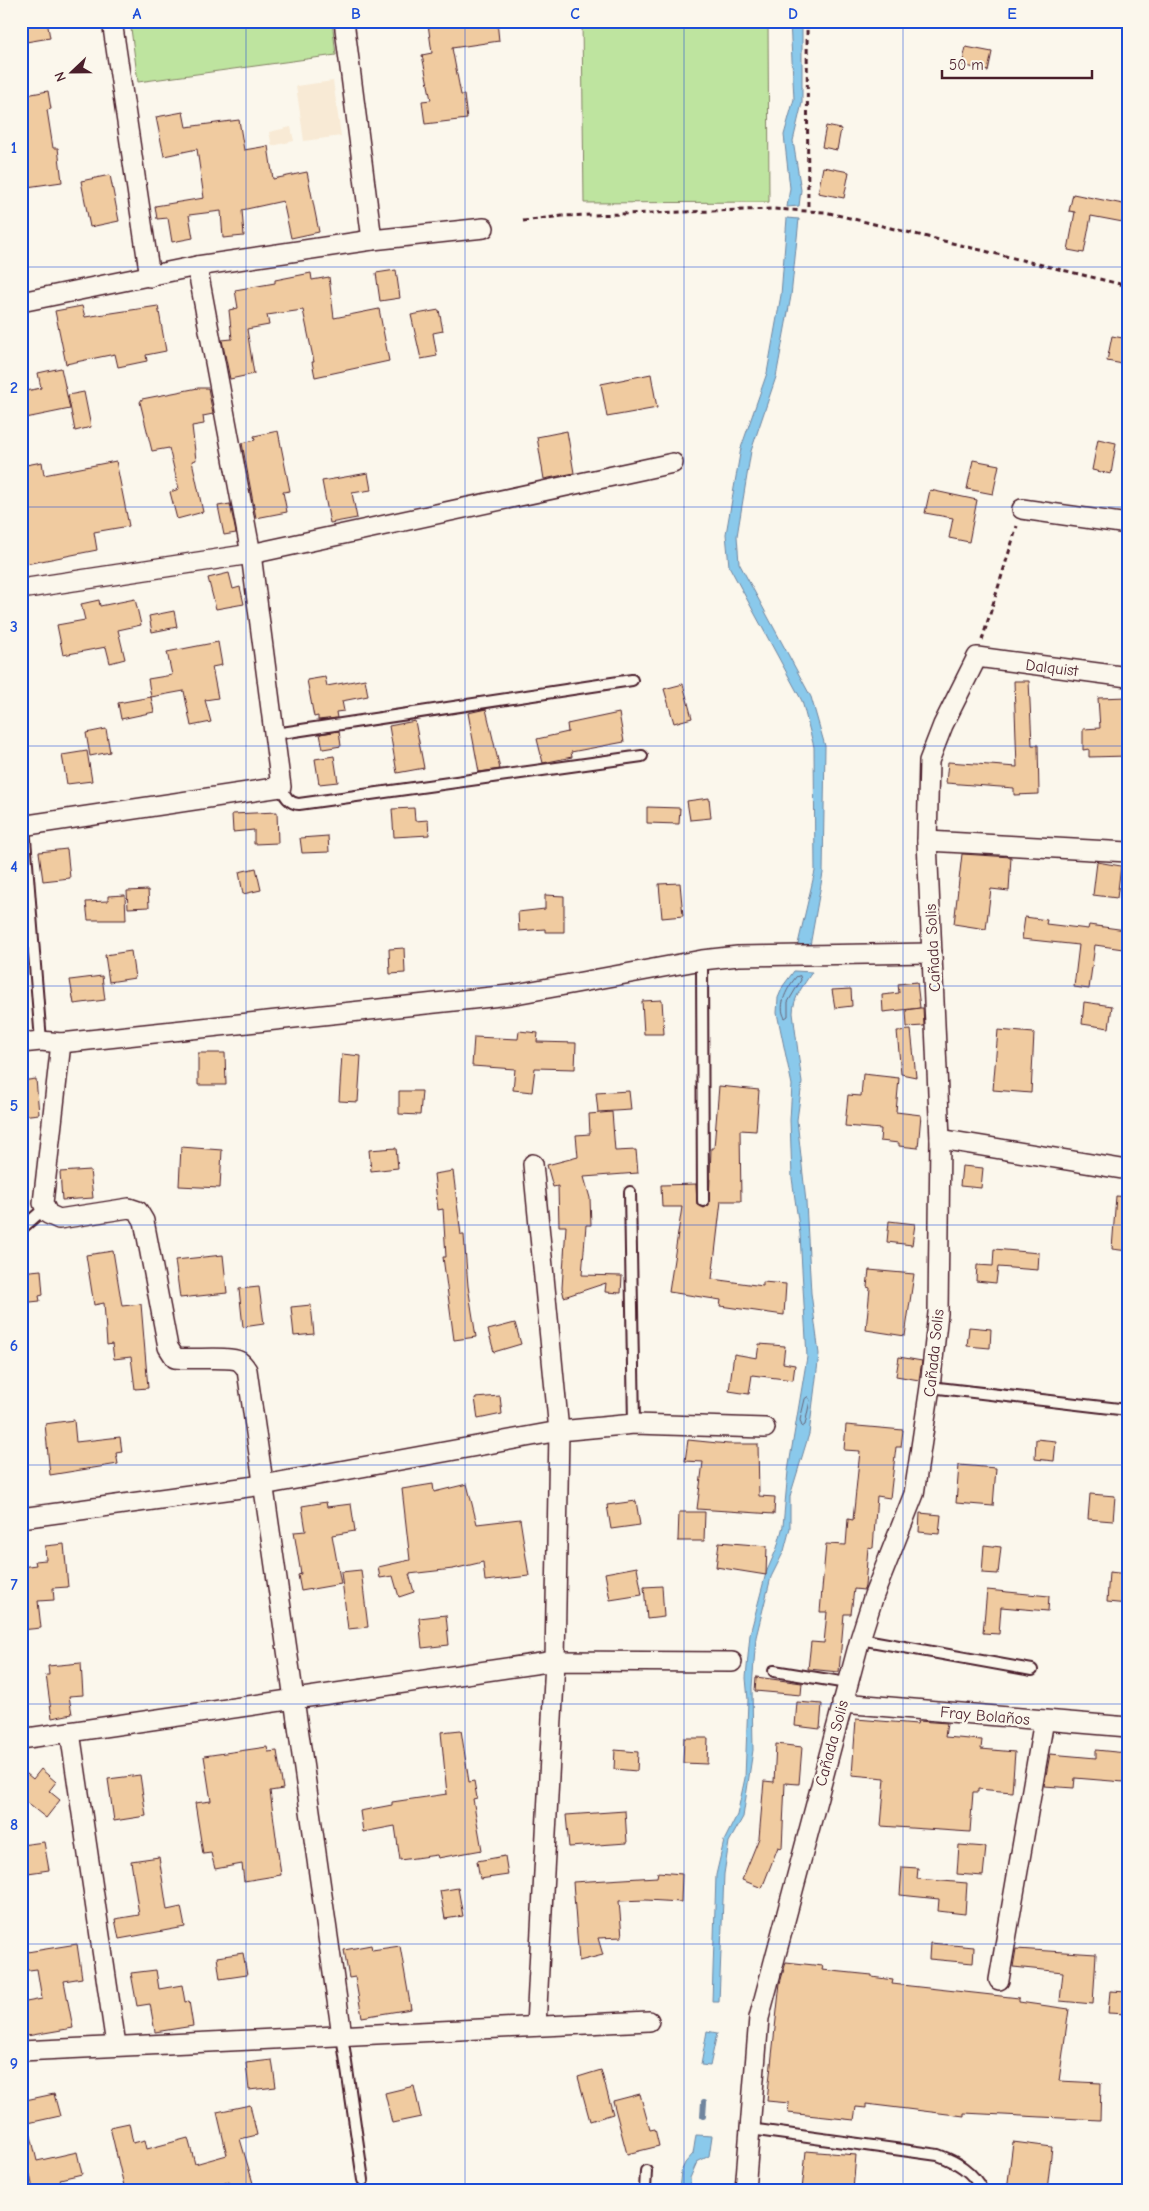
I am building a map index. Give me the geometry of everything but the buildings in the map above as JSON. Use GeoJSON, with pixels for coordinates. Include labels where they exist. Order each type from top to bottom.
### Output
{"type":"FeatureCollection","features":[{"type":"Feature","properties":{"kind":"street"},"geometry":{"type":"LineString","coordinates":[[112,21],[150,277]]}},
{"type":"Feature","properties":{"kind":"street"},"geometry":{"type":"LineString","coordinates":[[344,21],[372,240]]}},
{"type":"Feature","properties":{"kind":"street"},"geometry":{"type":"LineString","coordinates":[[21,302],[197,266],[372,240],[484,228]]}},
{"type":"Feature","properties":{"kind":"street"},"geometry":{"type":"LineString","coordinates":[[23,826],[281,787],[251,554],[197,266]]}},
{"type":"Feature","properties":{"kind":"street"},"geometry":{"type":"LineString","coordinates":[[21,589],[251,554],[673,463]]}},
{"type":"Feature","properties":{"kind":"street"},"geometry":{"type":"LineString","coordinates":[[1022,509],[1128,524]]}},
{"type":"Feature","properties":{"kind":"street","name":"Dalquist"},"geometry":{"type":"LineString","coordinates":[[977,657],[1128,677]]}},
{"type":"Feature","properties":{"kind":"street","name":"Cañada Solis"},"geometry":{"type":"LineString","coordinates":[[745,2190],[759,2018],[860,1639],[874,1595],[914,1494],[930,1387],[938,1313],[940,1139],[927,841],[929,761],[943,724],[977,657]]}},
{"type":"Feature","properties":{"kind":"street"},"geometry":{"type":"LineString","coordinates":[[927,841],[1128,852]]}},
{"type":"Feature","properties":{"kind":"street"},"geometry":{"type":"LineString","coordinates":[[21,1044],[41,1041],[61,1043],[510,995],[702,960],[754,954],[801,956],[932,953]]}},
{"type":"Feature","properties":{"kind":"street"},"geometry":{"type":"LineString","coordinates":[[61,1043],[43,1203],[48,1214],[59,1219],[129,1208],[138,1211],[144,1221],[168,1347],[175,1358],[189,1360],[232,1359],[240,1361],[247,1370],[292,1698],[342,2035]]}},
{"type":"Feature","properties":{"kind":"street"},"geometry":{"type":"LineString","coordinates":[[940,1139],[1128,1170]]}},
{"type":"Feature","properties":{"kind":"street"},"geometry":{"type":"LineString","coordinates":[[533,1164],[559,1431],[555,1661],[536,2026]]}},
{"type":"Feature","properties":{"kind":"street"},"geometry":{"type":"LineString","coordinates":[[21,1518],[263,1485],[559,1431],[634,1424],[765,1428]]}},
{"type":"Feature","properties":{"kind":"street"},"geometry":{"type":"LineString","coordinates":[[21,1739],[555,1661],[732,1662]]}},
{"type":"Feature","properties":{"kind":"street","name":"Fray Bolaños"},"geometry":{"type":"LineString","coordinates":[[842,1703],[1128,1727]]}},
{"type":"Feature","properties":{"kind":"street"},"geometry":{"type":"LineString","coordinates":[[1000,1980],[1044,1720]]}},
{"type":"Feature","properties":{"kind":"street"},"geometry":{"type":"LineString","coordinates":[[70,1732],[116,2045]]}},
{"type":"Feature","properties":{"kind":"street"},"geometry":{"type":"LineString","coordinates":[[21,2052],[116,2045],[649,2020]]}},
{"type":"Feature","properties":{"kind":"lane"},"geometry":{"type":"LineString","coordinates":[[275,734],[632,680]]}},
{"type":"Feature","properties":{"kind":"lane"},"geometry":{"type":"LineString","coordinates":[[281,787],[287,797],[295,804],[300,804],[642,756]]}},
{"type":"Feature","properties":{"kind":"lane"},"geometry":{"type":"LineString","coordinates":[[23,826],[41,1041]]}},
{"type":"Feature","properties":{"kind":"lane"},"geometry":{"type":"LineString","coordinates":[[702,960],[703,1201]]}},
{"type":"Feature","properties":{"kind":"lane"},"geometry":{"type":"LineString","coordinates":[[630,1192],[634,1424]]}},
{"type":"Feature","properties":{"kind":"lane"},"geometry":{"type":"LineString","coordinates":[[21,1229],[45,1208]]}},
{"type":"Feature","properties":{"kind":"lane"},"geometry":{"type":"LineString","coordinates":[[930,1387],[1128,1410]]}},
{"type":"Feature","properties":{"kind":"lane"},"geometry":{"type":"LineString","coordinates":[[860,1639],[1032,1670]]}},
{"type":"Feature","properties":{"kind":"lane"},"geometry":{"type":"LineString","coordinates":[[774,1671],[847,1683]]}},
{"type":"Feature","properties":{"kind":"lane"},"geometry":{"type":"LineString","coordinates":[[342,2035],[363,2180]]}},
{"type":"Feature","properties":{"kind":"lane"},"geometry":{"type":"LineString","coordinates":[[750,2129],[938,2155],[957,2162],[969,2173],[982,2190]]}},
{"type":"Feature","properties":{"kind":"lane"},"geometry":{"type":"LineString","coordinates":[[645,2190],[646,2171]]}},
{"type":"Feature","properties":{"kind":"path"},"geometry":{"type":"LineString","coordinates":[[807,21],[808,210]]}},
{"type":"Feature","properties":{"kind":"path"},"geometry":{"type":"LineString","coordinates":[[523,221],[562,216],[773,209],[808,210],[825,212],[1128,286]]}},
{"type":"Feature","properties":{"kind":"path"},"geometry":{"type":"LineString","coordinates":[[977,657],[1022,509]]}},
{"type":"Feature","properties":{"kind":"shaded area"},"geometry":{"type":"Polygon","coordinates":[[[333,81],[341,136],[304,141],[296,86],[333,81]]]}},
{"type":"Feature","properties":{"kind":"shaded area"},"geometry":{"type":"Polygon","coordinates":[[[291,127],[294,141],[272,146],[269,132],[291,127]]]}},
{"type":"Feature","properties":{"kind":"green space"},"geometry":{"type":"Polygon","coordinates":[[[130,21],[332,21],[336,55],[138,82],[130,21]]]}},
{"type":"Feature","properties":{"kind":"green space"},"geometry":{"type":"Polygon","coordinates":[[[582,21],[768,21],[769,202],[584,203],[582,21]]]}},
{"type":"Feature","properties":{"kind":"water"},"geometry":{"type":"Polygon","coordinates":[[[790,21],[800,21],[802,28],[802,103],[793,141],[801,190],[799,206],[787,207],[790,188],[784,135],[794,99],[790,21]]]}},
{"type":"Feature","properties":{"kind":"water"},"geometry":{"type":"Polygon","coordinates":[[[787,218],[799,219],[791,296],[776,377],[751,451],[737,536],[739,563],[811,697],[825,746],[823,873],[810,946],[798,944],[815,871],[814,747],[802,701],[729,566],[726,534],[741,448],[767,373],[781,295],[787,218]]]}},
{"type":"Feature","properties":{"kind":"water"},"geometry":{"type":"Polygon","coordinates":[[[794,971],[812,972],[797,996],[793,1013],[802,1083],[797,1120],[806,1202],[811,1293],[819,1354],[809,1434],[790,1496],[790,1528],[784,1551],[771,1577],[756,1637],[752,1687],[753,1750],[743,1817],[729,1842],[724,1874],[719,2002],[712,2002],[716,1875],[724,1841],[737,1815],[745,1778],[748,1700],[746,1678],[750,1634],[766,1573],[777,1548],[783,1526],[788,1471],[807,1357],[800,1234],[792,1178],[790,1120],[792,1085],[777,1013],[778,998],[783,986],[794,971]]]}},
{"type":"Feature","properties":{"kind":"water"},"geometry":{"type":"Polygon","coordinates":[[[707,2031],[717,2033],[710,2066],[701,2065],[707,2031]]]}},
{"type":"Feature","properties":{"kind":"water"},"geometry":{"type":"Polygon","coordinates":[[[696,2135],[712,2136],[709,2156],[697,2162],[690,2178],[691,2190],[679,2190],[681,2172],[685,2163],[693,2154],[696,2135]]]}},
{"type":"Feature","properties":{"kind":"waterway"},"geometry":{"type":"LineString","coordinates":[[703,2116],[704,2102]]}}]}
